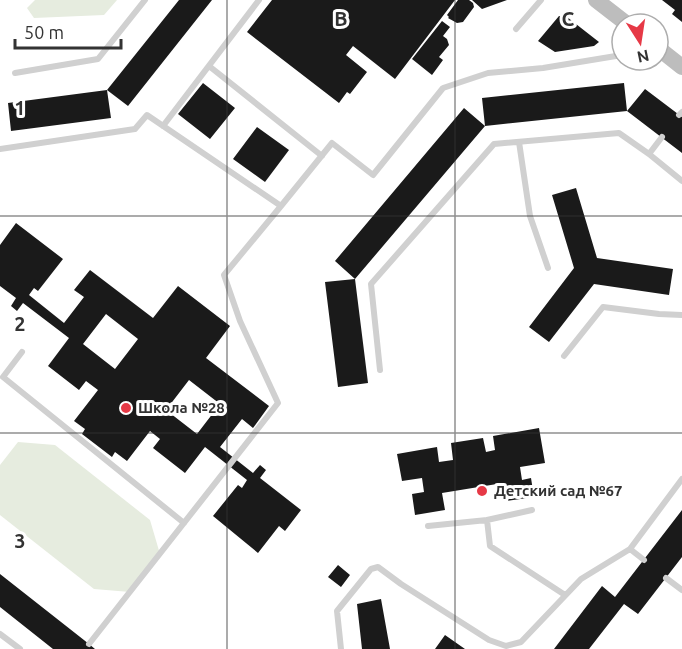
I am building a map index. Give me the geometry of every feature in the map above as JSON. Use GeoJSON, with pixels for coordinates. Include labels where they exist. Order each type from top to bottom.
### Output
{"type":"FeatureCollection","features":[{"type":"Feature","properties":{"kind":"street"},"geometry":{"type":"LineString","coordinates":[[596,0],[612,12]]}},
{"type":"Feature","properties":{"kind":"street"},"geometry":{"type":"LineString","coordinates":[[670,58],[682,67]]}},
{"type":"Feature","properties":{"kind":"lane"},"geometry":{"type":"LineString","coordinates":[[15,73],[98,59],[145,0]]}},
{"type":"Feature","properties":{"kind":"lane"},"geometry":{"type":"LineString","coordinates":[[163,126],[259,0]]}},
{"type":"Feature","properties":{"kind":"lane"},"geometry":{"type":"LineString","coordinates":[[516,28],[541,0]]}},
{"type":"Feature","properties":{"kind":"lane"},"geometry":{"type":"LineString","coordinates":[[88,644],[278,403],[240,321],[224,275],[332,143],[373,175],[443,88],[488,73],[543,68],[610,57]]}},
{"type":"Feature","properties":{"kind":"lane"},"geometry":{"type":"LineString","coordinates":[[208,66],[322,156]]}},
{"type":"Feature","properties":{"kind":"lane"},"geometry":{"type":"LineString","coordinates":[[0,149],[135,129],[147,115],[280,206]]}},
{"type":"Feature","properties":{"kind":"lane"},"geometry":{"type":"LineString","coordinates":[[380,370],[371,284],[494,144],[619,133],[682,181]]}},
{"type":"Feature","properties":{"kind":"lane"},"geometry":{"type":"LineString","coordinates":[[649,154],[662,137]]}},
{"type":"Feature","properties":{"kind":"lane"},"geometry":{"type":"LineString","coordinates":[[519,142],[530,216],[548,268]]}},
{"type":"Feature","properties":{"kind":"lane"},"geometry":{"type":"LineString","coordinates":[[564,356],[603,307],[682,315]]}},
{"type":"Feature","properties":{"kind":"lane"},"geometry":{"type":"LineString","coordinates":[[22,352],[3,377],[184,523]]}},
{"type":"Feature","properties":{"kind":"lane"},"geometry":{"type":"LineString","coordinates":[[341,649],[337,612],[371,570],[378,567],[489,639],[506,646],[521,642],[581,579],[630,549],[682,479]]}},
{"type":"Feature","properties":{"kind":"lane"},"geometry":{"type":"LineString","coordinates":[[429,526],[487,520],[532,510]]}},
{"type":"Feature","properties":{"kind":"lane"},"geometry":{"type":"LineString","coordinates":[[487,520],[490,546],[565,595]]}},
{"type":"Feature","properties":{"kind":"lane"},"geometry":{"type":"LineString","coordinates":[[630,549],[644,560]]}},
{"type":"Feature","properties":{"kind":"lane"},"geometry":{"type":"LineString","coordinates":[[666,578],[682,590]]}},
{"type":"Feature","properties":{"kind":"lane"},"geometry":{"type":"LineString","coordinates":[[0,634],[20,649]]}},
{"type":"Feature","properties":{"kind":"shaded area"},"geometry":{"type":"Polygon","coordinates":[[[35,0],[117,0],[104,15],[34,18],[27,8],[35,0]]]}},
{"type":"Feature","properties":{"kind":"shaded area"},"geometry":{"type":"Polygon","coordinates":[[[18,442],[55,445],[150,520],[160,554],[130,592],[94,589],[0,515],[0,465],[18,442]]]}},
{"type":"Feature","properties":{"kind":"building"},"geometry":{"type":"Polygon","coordinates":[[[179,0],[212,0],[128,106],[107,90],[179,0]]]}},
{"type":"Feature","properties":{"kind":"building"},"geometry":{"type":"Polygon","coordinates":[[[272,0],[455,0],[395,79],[353,46],[346,55],[367,72],[350,94],[347,92],[339,103],[247,32],[272,0]]]}},
{"type":"Feature","properties":{"kind":"building"},"geometry":{"type":"Polygon","coordinates":[[[458,0],[469,0],[474,7],[463,22],[457,23],[447,15],[458,0]]]}},
{"type":"Feature","properties":{"kind":"building"},"geometry":{"type":"Polygon","coordinates":[[[472,0],[507,0],[482,9],[472,0]]]}},
{"type":"Feature","properties":{"kind":"building"},"geometry":{"type":"Polygon","coordinates":[[[662,0],[682,0],[682,22],[672,14],[675,10],[662,0]]]}},
{"type":"Feature","properties":{"kind":"building"},"geometry":{"type":"Polygon","coordinates":[[[559,16],[567,17],[599,42],[594,46],[555,52],[538,41],[559,16]]]}},
{"type":"Feature","properties":{"kind":"building"},"geometry":{"type":"Polygon","coordinates":[[[442,21],[450,27],[443,36],[449,45],[439,57],[443,60],[432,75],[412,59],[442,21]]]}},
{"type":"Feature","properties":{"kind":"building"},"geometry":{"type":"Polygon","coordinates":[[[203,83],[235,108],[210,139],[178,114],[203,83]]]}},
{"type":"Feature","properties":{"kind":"building"},"geometry":{"type":"Polygon","coordinates":[[[624,83],[627,111],[485,126],[482,98],[624,83]]]}},
{"type":"Feature","properties":{"kind":"building"},"geometry":{"type":"Polygon","coordinates":[[[645,89],[682,117],[682,153],[627,111],[645,89]]]}},
{"type":"Feature","properties":{"kind":"building"},"geometry":{"type":"Polygon","coordinates":[[[107,90],[111,118],[11,131],[8,103],[107,90]]]}},
{"type":"Feature","properties":{"kind":"building"},"geometry":{"type":"Polygon","coordinates":[[[464,108],[485,126],[355,279],[335,261],[464,108]]]}},
{"type":"Feature","properties":{"kind":"building"},"geometry":{"type":"Polygon","coordinates":[[[257,127],[289,150],[265,182],[233,159],[257,127]]]}},
{"type":"Feature","properties":{"kind":"building"},"geometry":{"type":"Polygon","coordinates":[[[576,188],[597,258],[673,269],[669,295],[594,284],[549,342],[529,327],[574,268],[552,195],[576,188]]]}},
{"type":"Feature","properties":{"kind":"building"},"geometry":{"type":"Polygon","coordinates":[[[16,223],[63,259],[38,291],[34,288],[29,295],[64,323],[84,297],[74,290],[90,270],[153,318],[178,286],[230,326],[206,358],[269,406],[253,428],[242,419],[220,447],[253,473],[260,465],[266,470],[260,478],[301,510],[285,531],[279,526],[258,553],[213,516],[238,485],[242,488],[247,480],[205,447],[185,473],[153,448],[160,439],[150,431],[127,461],[115,452],[112,457],[82,434],[85,429],[74,421],[98,390],[86,381],[79,390],[48,366],[69,338],[23,303],[17,311],[11,306],[16,298],[0,286],[0,245],[16,223]],[[106,314],[83,344],[115,369],[138,339],[106,314]],[[189,380],[166,410],[197,434],[220,404],[189,380]]]}},
{"type":"Feature","properties":{"kind":"building"},"geometry":{"type":"Polygon","coordinates":[[[355,279],[368,383],[338,387],[325,282],[355,279]]]}},
{"type":"Feature","properties":{"kind":"building"},"geometry":{"type":"Polygon","coordinates":[[[539,428],[545,463],[520,467],[522,480],[531,478],[534,497],[506,501],[503,483],[442,493],[445,510],[415,515],[412,494],[424,492],[422,478],[402,481],[397,454],[437,447],[439,462],[453,460],[451,443],[483,438],[486,452],[495,450],[493,436],[539,428]]]}},
{"type":"Feature","properties":{"kind":"building"},"geometry":{"type":"Polygon","coordinates":[[[682,510],[682,557],[638,614],[624,604],[589,649],[554,649],[602,586],[615,597],[682,510]]]}},
{"type":"Feature","properties":{"kind":"building"},"geometry":{"type":"Polygon","coordinates":[[[338,565],[350,575],[341,587],[328,577],[338,565]]]}},
{"type":"Feature","properties":{"kind":"building"},"geometry":{"type":"Polygon","coordinates":[[[0,574],[95,649],[53,649],[0,607],[0,574]]]}},
{"type":"Feature","properties":{"kind":"building"},"geometry":{"type":"Polygon","coordinates":[[[381,599],[390,649],[362,649],[357,604],[381,599]]]}},
{"type":"Feature","properties":{"kind":"building"},"geometry":{"type":"Polygon","coordinates":[[[445,635],[465,649],[435,649],[445,635]]]}},
{"type":"Feature","properties":{"kind":"place","name":"Школа №28"},"geometry":{"type":"Point","coordinates":[126,408]}},
{"type":"Feature","properties":{"kind":"place","name":"Детский сад №67"},"geometry":{"type":"Point","coordinates":[482,491]}}]}
